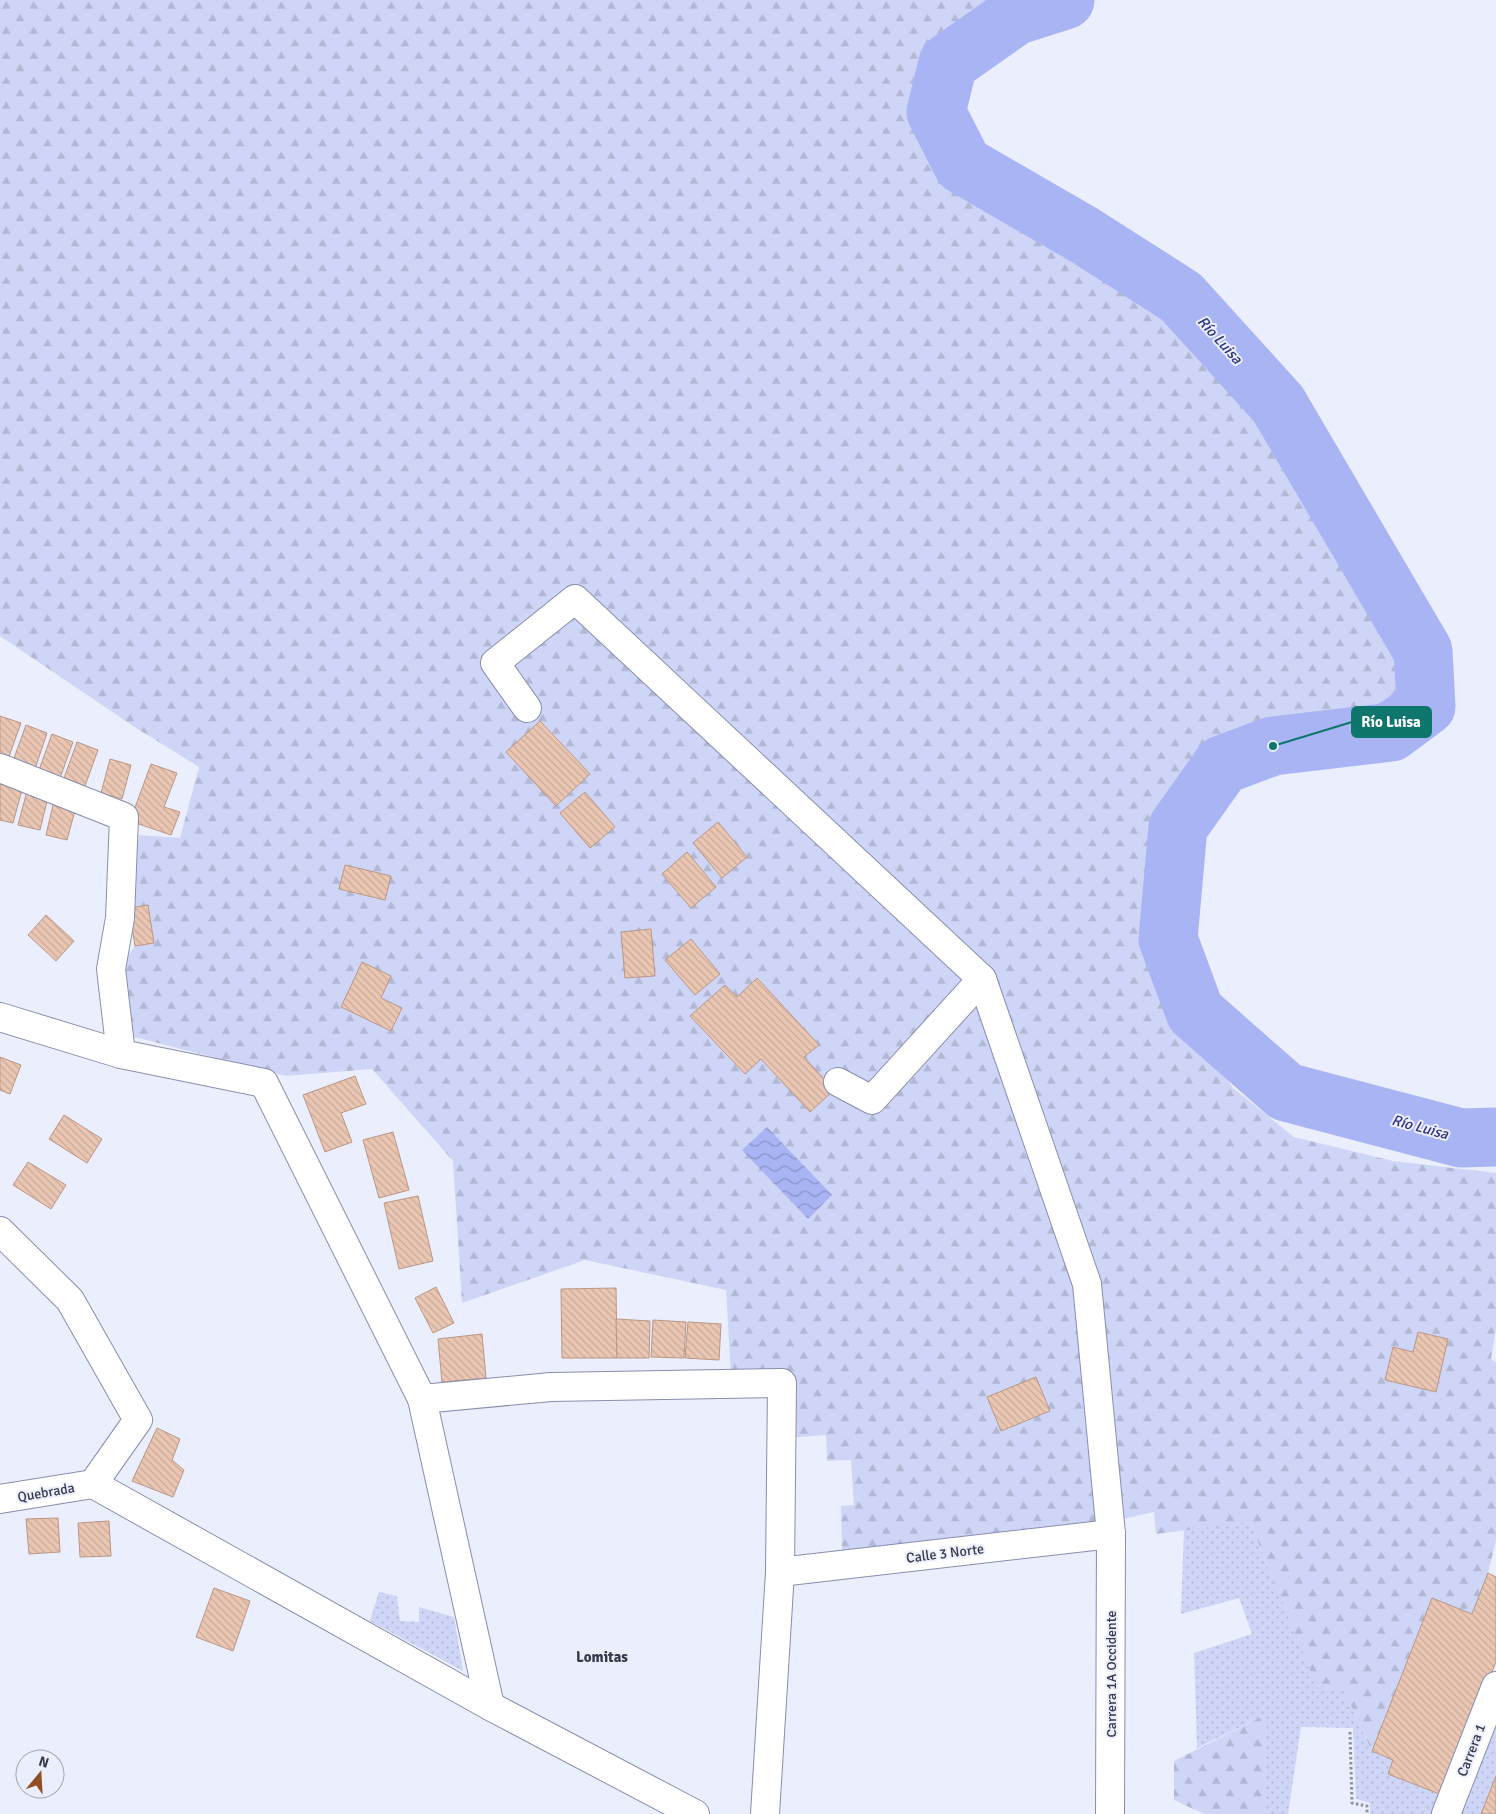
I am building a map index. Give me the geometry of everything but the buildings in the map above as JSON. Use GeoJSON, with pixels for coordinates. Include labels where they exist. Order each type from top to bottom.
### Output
{"type":"FeatureCollection","features":[{"type":"Feature","properties":{"kind":"street"},"geometry":{"type":"LineString","coordinates":[[527,708],[495,663],[575,599],[982,979],[872,1100],[838,1082]]}},
{"type":"Feature","properties":{"kind":"street"},"geometry":{"type":"LineString","coordinates":[[0,768],[124,817],[120,918],[111,969],[122,1054]]}},
{"type":"Feature","properties":{"kind":"street","name":"Carrera 1A Occidente"},"geometry":{"type":"LineString","coordinates":[[982,979],[1087,1284],[1111,1534],[1110,1814]]}},
{"type":"Feature","properties":{"kind":"street"},"geometry":{"type":"LineString","coordinates":[[0,1016],[122,1054],[264,1083],[422,1400],[490,1706]]}},
{"type":"Feature","properties":{"kind":"street"},"geometry":{"type":"LineString","coordinates":[[0,1231],[70,1300],[138,1420],[93,1484],[490,1706],[695,1814]]}},
{"type":"Feature","properties":{"kind":"street"},"geometry":{"type":"LineString","coordinates":[[422,1400],[552,1388],[782,1383],[780,1572],[765,1814]]}},
{"type":"Feature","properties":{"kind":"street","name":"Quebrada"},"geometry":{"type":"LineString","coordinates":[[0,1499],[93,1484]]}},
{"type":"Feature","properties":{"kind":"street","name":"Calle 3 Norte"},"geometry":{"type":"LineString","coordinates":[[780,1572],[1111,1534]]}},
{"type":"Feature","properties":{"kind":"street","name":"Carrera 1"},"geometry":{"type":"LineString","coordinates":[[1446,1814],[1496,1686]]}},
{"type":"Feature","properties":{"kind":"path"},"geometry":{"type":"LineString","coordinates":[[1350,1732],[1352,1803],[1367,1806],[1367,1814]]}},
{"type":"Feature","properties":{"kind":"green space"},"geometry":{"type":"Polygon","coordinates":[[[0,0],[1025,0],[1005,7],[932,59],[922,128],[955,180],[1170,305],[1194,333],[1271,407],[1315,485],[1417,654],[1415,700],[1386,722],[1269,740],[1215,763],[1167,824],[1156,937],[1188,1020],[1233,1088],[1294,1137],[1393,1161],[1496,1173],[1496,1328],[1491,1359],[1496,1362],[1496,1540],[1488,1573],[1472,1614],[1432,1599],[1372,1751],[1343,1689],[1318,1690],[1250,1522],[1156,1534],[1154,1512],[1127,1518],[1104,1528],[842,1552],[841,1506],[854,1505],[851,1460],[827,1461],[826,1435],[788,1438],[787,1378],[731,1376],[726,1290],[585,1260],[462,1303],[453,1161],[372,1069],[286,1076],[127,1035],[118,969],[135,946],[154,942],[148,906],[129,908],[139,835],[180,838],[199,767],[133,726],[0,636],[0,0]]]}},
{"type":"Feature","properties":{"kind":"green space"},"geometry":{"type":"Polygon","coordinates":[[[1250,1522],[1318,1689],[1343,1689],[1372,1751],[1393,1760],[1388,1774],[1442,1795],[1434,1814],[1370,1814],[1370,1803],[1356,1799],[1353,1728],[1301,1727],[1288,1814],[1266,1814],[1265,1715],[1197,1748],[1194,1653],[1252,1634],[1239,1598],[1181,1614],[1184,1529],[1250,1522]]]}},
{"type":"Feature","properties":{"kind":"green space"},"geometry":{"type":"Polygon","coordinates":[[[379,1592],[397,1596],[400,1621],[419,1622],[419,1607],[454,1617],[463,1671],[370,1621],[379,1592]]]}},
{"type":"Feature","properties":{"kind":"green space"},"geometry":{"type":"Polygon","coordinates":[[[1496,1705],[1496,1776],[1481,1814],[1454,1814],[1496,1705]]]}},
{"type":"Feature","properties":{"kind":"green space"},"geometry":{"type":"Polygon","coordinates":[[[1265,1715],[1266,1814],[1204,1814],[1174,1800],[1174,1761],[1265,1715]]]}},
{"type":"Feature","properties":{"kind":"water"},"geometry":{"type":"Polygon","coordinates":[[[767,1127],[832,1195],[808,1219],[742,1150],[767,1127]]]}},
{"type":"Feature","properties":{"kind":"waterway","name":"Río Luisa"},"geometry":{"type":"LineString","coordinates":[[1065,0],[1015,16],[948,63],[936,112],[963,165],[1084,235],[1181,297],[1278,404],[1423,651],[1426,706],[1391,732],[1273,746],[1222,765],[1178,827],[1168,939],[1195,1012],[1286,1092],[1461,1138],[1496,1137]]}},
{"type":"Feature","properties":{"kind":"place","name":"Río Luisa"},"geometry":{"type":"Point","coordinates":[1273,746]}},
{"type":"Feature","properties":{"kind":"district","name":"Lomitas"},"geometry":{"type":"Point","coordinates":[602,1657]}}]}
